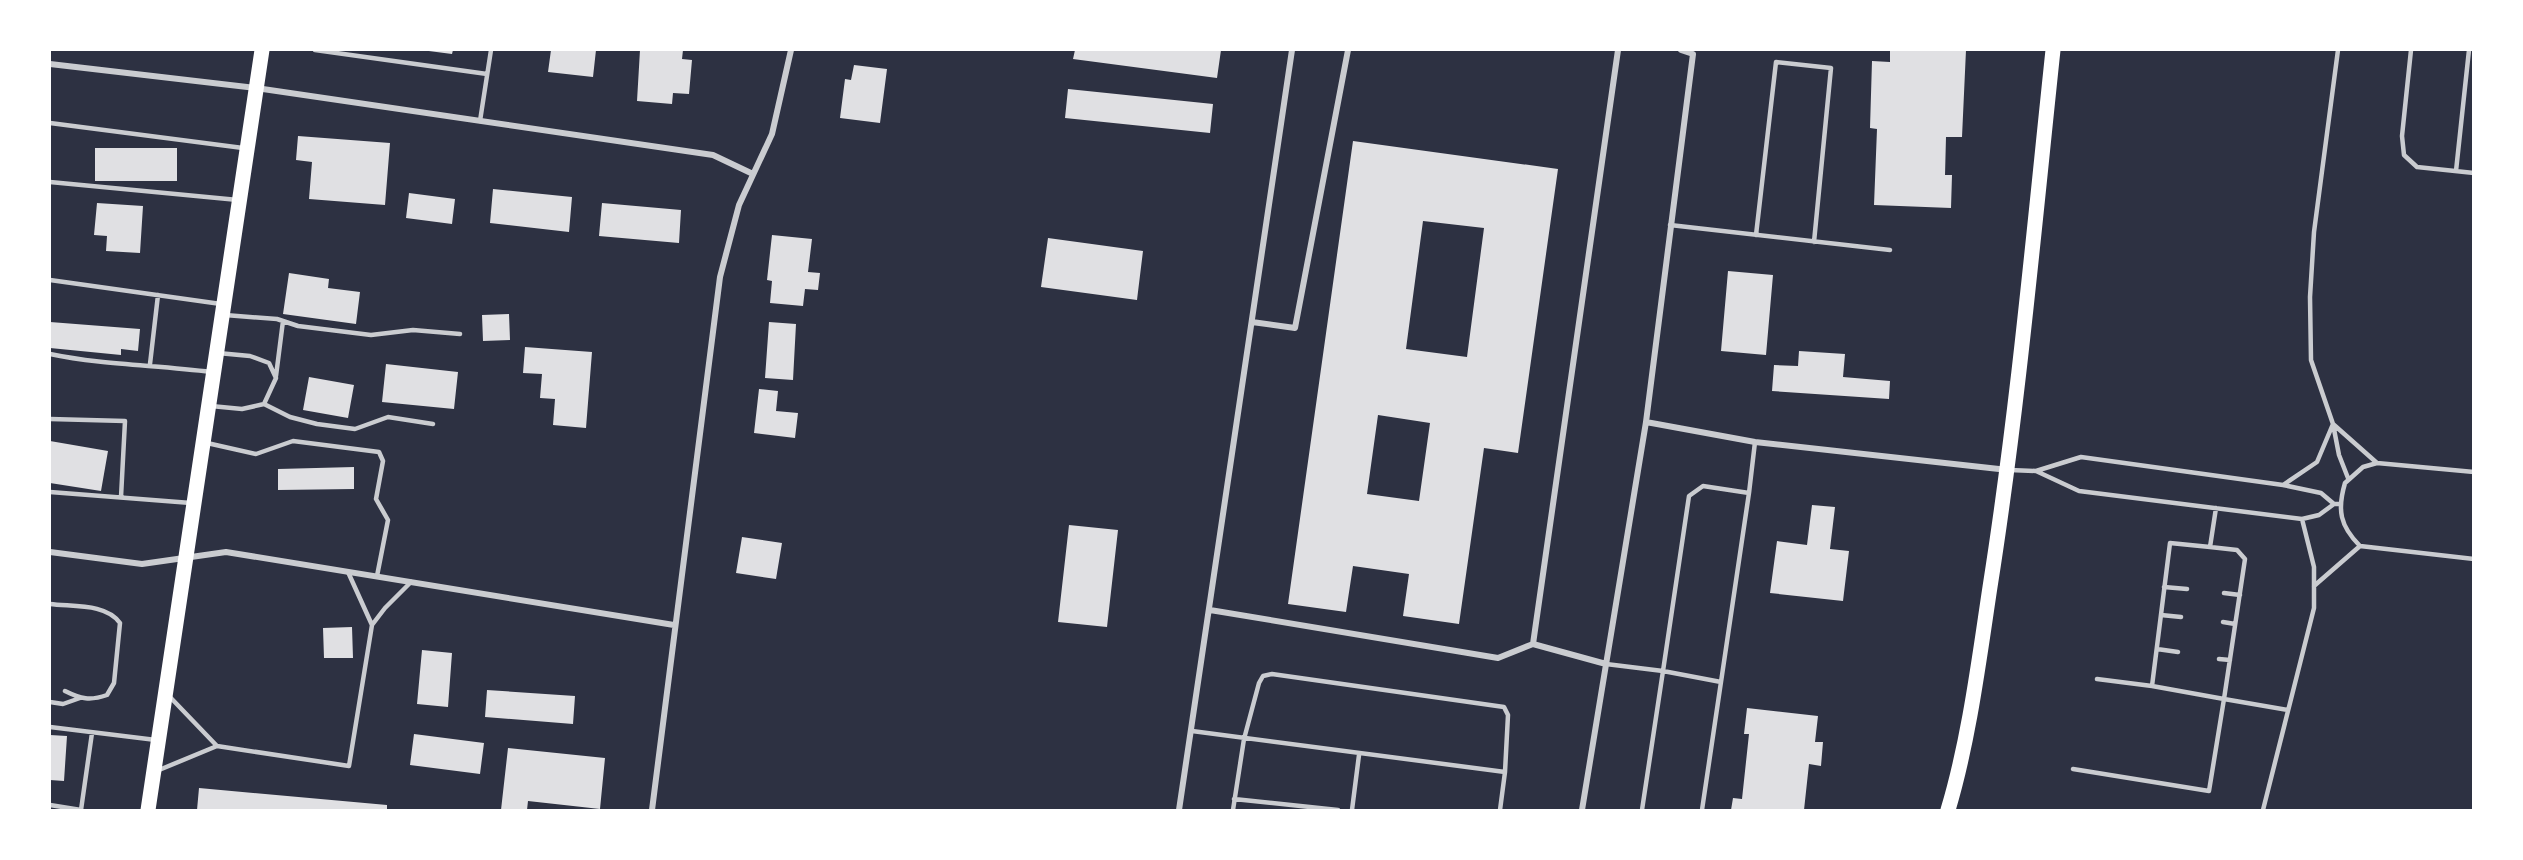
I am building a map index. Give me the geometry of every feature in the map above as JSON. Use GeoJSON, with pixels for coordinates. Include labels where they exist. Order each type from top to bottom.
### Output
{"type":"FeatureCollection","features":[{"type":"Feature","properties":{"kind":"main road"},"geometry":{"type":"LineString","coordinates":[[148,810],[262,50]]}},
{"type":"Feature","properties":{"kind":"main road"},"geometry":{"type":"LineString","coordinates":[[1948,810],[1979,654],[2008,470],[2053,50]]}},
{"type":"Feature","properties":{"kind":"street"},"geometry":{"type":"LineString","coordinates":[[652,810],[720,277],[739,205],[772,134],[791,50]]}},
{"type":"Feature","properties":{"kind":"street"},"geometry":{"type":"LineString","coordinates":[[1179,810],[1292,50]]}},
{"type":"Feature","properties":{"kind":"street"},"geometry":{"type":"LineString","coordinates":[[1252,322],[1295,328],[1348,50]]}},
{"type":"Feature","properties":{"kind":"street"},"geometry":{"type":"LineString","coordinates":[[1533,644],[1618,50]]}},
{"type":"Feature","properties":{"kind":"street"},"geometry":{"type":"LineString","coordinates":[[1582,810],[1646,422],[1693,54],[1682,50]]}},
{"type":"Feature","properties":{"kind":"street"},"geometry":{"type":"LineString","coordinates":[[50,64],[256,88],[713,155],[753,174]]}},
{"type":"Feature","properties":{"kind":"street"},"geometry":{"type":"LineString","coordinates":[[1646,422],[1755,442],[2008,470]]}},
{"type":"Feature","properties":{"kind":"street"},"geometry":{"type":"LineString","coordinates":[[50,552],[142,564],[226,552],[674,625]]}},
{"type":"Feature","properties":{"kind":"street"},"geometry":{"type":"LineString","coordinates":[[1209,610],[1498,658],[1533,644],[1606,664]]}},
{"type":"Feature","properties":{"kind":"lane"},"geometry":{"type":"LineString","coordinates":[[315,50],[487,74]]}},
{"type":"Feature","properties":{"kind":"lane"},"geometry":{"type":"LineString","coordinates":[[480,121],[491,50]]}},
{"type":"Feature","properties":{"kind":"lane"},"geometry":{"type":"LineString","coordinates":[[2338,50],[2314,232],[2310,297],[2311,360],[2333,424],[2339,455],[2348,478]]}},
{"type":"Feature","properties":{"kind":"lane"},"geometry":{"type":"LineString","coordinates":[[2411,50],[2402,136],[2404,155],[2417,167],[2474,173]]}},
{"type":"Feature","properties":{"kind":"lane"},"geometry":{"type":"LineString","coordinates":[[2456,171],[2469,50]]}},
{"type":"Feature","properties":{"kind":"lane"},"geometry":{"type":"LineString","coordinates":[[1756,235],[1776,62],[1831,68],[1814,242]]}},
{"type":"Feature","properties":{"kind":"lane"},"geometry":{"type":"LineString","coordinates":[[50,123],[246,148]]}},
{"type":"Feature","properties":{"kind":"lane"},"geometry":{"type":"LineString","coordinates":[[50,182],[240,200]]}},
{"type":"Feature","properties":{"kind":"lane"},"geometry":{"type":"LineString","coordinates":[[1670,225],[1890,250]]}},
{"type":"Feature","properties":{"kind":"lane"},"geometry":{"type":"LineString","coordinates":[[50,279],[158,295],[298,326],[371,335],[413,330],[460,334]]}},
{"type":"Feature","properties":{"kind":"lane"},"geometry":{"type":"LineString","coordinates":[[150,364],[158,295]]}},
{"type":"Feature","properties":{"kind":"lane"},"geometry":{"type":"LineString","coordinates":[[264,404],[276,378],[283,321]]}},
{"type":"Feature","properties":{"kind":"lane"},"geometry":{"type":"LineString","coordinates":[[217,353],[250,356],[269,363],[276,378]]}},
{"type":"Feature","properties":{"kind":"lane"},"geometry":{"type":"LineString","coordinates":[[50,354],[75,359],[150,364],[214,373]]}},
{"type":"Feature","properties":{"kind":"lane"},"geometry":{"type":"LineString","coordinates":[[209,406],[242,409],[264,404],[290,417],[317,424],[355,429],[388,417],[432,424]]}},
{"type":"Feature","properties":{"kind":"lane"},"geometry":{"type":"LineString","coordinates":[[50,419],[125,421],[121,497]]}},
{"type":"Feature","properties":{"kind":"lane"},"geometry":{"type":"LineString","coordinates":[[2333,424],[2377,463]]}},
{"type":"Feature","properties":{"kind":"lane"},"geometry":{"type":"LineString","coordinates":[[2283,485],[2317,462],[2333,424]]}},
{"type":"Feature","properties":{"kind":"lane"},"geometry":{"type":"LineString","coordinates":[[203,442],[256,454],[293,441],[379,452],[383,461],[376,499],[388,520],[377,576]]}},
{"type":"Feature","properties":{"kind":"lane"},"geometry":{"type":"LineString","coordinates":[[1702,810],[1755,442]]}},
{"type":"Feature","properties":{"kind":"lane"},"geometry":{"type":"LineString","coordinates":[[2008,470],[2036,471],[2081,457],[2283,485],[2321,493],[2334,504]]}},
{"type":"Feature","properties":{"kind":"lane"},"geometry":{"type":"LineString","coordinates":[[2474,472],[2377,463],[2363,467],[2345,483],[2340,520],[2349,535],[2360,546],[2474,559]]}},
{"type":"Feature","properties":{"kind":"lane"},"geometry":{"type":"LineString","coordinates":[[2036,471],[2079,491],[2301,519],[2319,515],[2334,504],[2341,504]]}},
{"type":"Feature","properties":{"kind":"lane"},"geometry":{"type":"LineString","coordinates":[[1642,810],[1689,496],[1703,486],[1749,493]]}},
{"type":"Feature","properties":{"kind":"lane"},"geometry":{"type":"LineString","coordinates":[[50,492],[194,503]]}},
{"type":"Feature","properties":{"kind":"lane"},"geometry":{"type":"LineString","coordinates":[[2210,547],[2217,508]]}},
{"type":"Feature","properties":{"kind":"lane"},"geometry":{"type":"LineString","coordinates":[[2263,810],[2314,608],[2314,567],[2301,519]]}},
{"type":"Feature","properties":{"kind":"lane"},"geometry":{"type":"LineString","coordinates":[[2073,769],[2209,791],[2245,559],[2236,550],[2170,543],[2152,686]]}},
{"type":"Feature","properties":{"kind":"lane"},"geometry":{"type":"LineString","coordinates":[[2314,586],[2360,546]]}},
{"type":"Feature","properties":{"kind":"lane"},"geometry":{"type":"LineString","coordinates":[[348,572],[372,625]]}},
{"type":"Feature","properties":{"kind":"lane"},"geometry":{"type":"LineString","coordinates":[[153,772],[217,746],[349,766],[372,625],[411,582]]}},
{"type":"Feature","properties":{"kind":"lane"},"geometry":{"type":"LineString","coordinates":[[2164,587],[2187,589]]}},
{"type":"Feature","properties":{"kind":"lane"},"geometry":{"type":"LineString","coordinates":[[2224,593],[2240,595]]}},
{"type":"Feature","properties":{"kind":"lane"},"geometry":{"type":"LineString","coordinates":[[50,604],[104,610],[115,616],[120,623],[114,683],[107,695],[94,699],[80,698],[65,691]]}},
{"type":"Feature","properties":{"kind":"lane"},"geometry":{"type":"LineString","coordinates":[[2161,615],[2181,617]]}},
{"type":"Feature","properties":{"kind":"lane"},"geometry":{"type":"LineString","coordinates":[[2223,622],[2235,624]]}},
{"type":"Feature","properties":{"kind":"lane"},"geometry":{"type":"LineString","coordinates":[[2157,648],[2178,652]]}},
{"type":"Feature","properties":{"kind":"lane"},"geometry":{"type":"LineString","coordinates":[[2219,659],[2230,660]]}},
{"type":"Feature","properties":{"kind":"lane"},"geometry":{"type":"LineString","coordinates":[[1606,664],[1663,671],[1721,682]]}},
{"type":"Feature","properties":{"kind":"lane"},"geometry":{"type":"LineString","coordinates":[[1233,810],[1244,739],[1259,683],[1263,676],[1272,674],[1504,706],[1508,715],[1500,810]]}},
{"type":"Feature","properties":{"kind":"lane"},"geometry":{"type":"LineString","coordinates":[[2097,679],[2152,686],[2288,710]]}},
{"type":"Feature","properties":{"kind":"lane"},"geometry":{"type":"LineString","coordinates":[[165,692],[217,746]]}},
{"type":"Feature","properties":{"kind":"lane"},"geometry":{"type":"LineString","coordinates":[[50,702],[63,704],[80,698]]}},
{"type":"Feature","properties":{"kind":"lane"},"geometry":{"type":"LineString","coordinates":[[50,727],[158,741]]}},
{"type":"Feature","properties":{"kind":"lane"},"geometry":{"type":"LineString","coordinates":[[1192,731],[1505,772]]}},
{"type":"Feature","properties":{"kind":"lane"},"geometry":{"type":"LineString","coordinates":[[50,806],[81,810],[92,732]]}},
{"type":"Feature","properties":{"kind":"lane"},"geometry":{"type":"LineString","coordinates":[[1352,810],[1359,754]]}},
{"type":"Feature","properties":{"kind":"lane"},"geometry":{"type":"LineString","coordinates":[[1234,799],[1338,810]]}},
{"type":"Feature","properties":{"kind":"building"},"geometry":{"type":"Polygon","coordinates":[[[421,50],[453,50],[452,54],[421,50]]]}},
{"type":"Feature","properties":{"kind":"building"},"geometry":{"type":"Polygon","coordinates":[[[551,50],[596,50],[593,77],[548,72],[551,50]]]}},
{"type":"Feature","properties":{"kind":"building"},"geometry":{"type":"Polygon","coordinates":[[[640,50],[683,50],[682,59],[692,60],[689,94],[673,93],[672,104],[637,101],[640,50]]]}},
{"type":"Feature","properties":{"kind":"building"},"geometry":{"type":"Polygon","coordinates":[[[1075,50],[1221,50],[1217,78],[1073,59],[1075,50]]]}},
{"type":"Feature","properties":{"kind":"building"},"geometry":{"type":"Polygon","coordinates":[[[1890,50],[1966,50],[1962,137],[1946,137],[1945,175],[1952,175],[1951,208],[1874,205],[1877,129],[1870,128],[1872,61],[1890,62],[1890,50]]]}},
{"type":"Feature","properties":{"kind":"building"},"geometry":{"type":"Polygon","coordinates":[[[854,65],[887,69],[880,123],[840,118],[845,79],[851,80],[854,65]]]}},
{"type":"Feature","properties":{"kind":"building"},"geometry":{"type":"Polygon","coordinates":[[[1068,89],[1213,104],[1210,133],[1065,118],[1068,89]]]}},
{"type":"Feature","properties":{"kind":"building"},"geometry":{"type":"Polygon","coordinates":[[[298,136],[390,143],[385,205],[309,199],[312,162],[296,160],[298,136]]]}},
{"type":"Feature","properties":{"kind":"building"},"geometry":{"type":"Polygon","coordinates":[[[1353,141],[1558,169],[1518,453],[1484,448],[1459,624],[1403,616],[1409,574],[1353,566],[1346,612],[1288,604],[1353,141]],[[1423,221],[1406,349],[1467,357],[1484,228],[1423,221]],[[1378,415],[1367,494],[1419,501],[1430,423],[1378,415]]]}},
{"type":"Feature","properties":{"kind":"building"},"geometry":{"type":"Polygon","coordinates":[[[95,148],[177,148],[177,181],[95,181],[95,148]]]}},
{"type":"Feature","properties":{"kind":"building"},"geometry":{"type":"Polygon","coordinates":[[[493,189],[572,197],[569,232],[490,223],[493,189]]]}},
{"type":"Feature","properties":{"kind":"building"},"geometry":{"type":"Polygon","coordinates":[[[409,193],[455,199],[452,224],[406,218],[409,193]]]}},
{"type":"Feature","properties":{"kind":"building"},"geometry":{"type":"Polygon","coordinates":[[[97,203],[143,206],[140,253],[106,251],[107,236],[94,235],[97,203]]]}},
{"type":"Feature","properties":{"kind":"building"},"geometry":{"type":"Polygon","coordinates":[[[602,203],[681,210],[679,243],[599,236],[602,203]]]}},
{"type":"Feature","properties":{"kind":"building"},"geometry":{"type":"Polygon","coordinates":[[[772,235],[812,239],[808,272],[820,273],[818,290],[805,289],[803,306],[770,303],[772,281],[767,280],[772,235]]]}},
{"type":"Feature","properties":{"kind":"building"},"geometry":{"type":"Polygon","coordinates":[[[1048,238],[1143,251],[1137,300],[1041,287],[1048,238]]]}},
{"type":"Feature","properties":{"kind":"building"},"geometry":{"type":"Polygon","coordinates":[[[1728,271],[1773,275],[1766,355],[1721,351],[1728,271]]]}},
{"type":"Feature","properties":{"kind":"building"},"geometry":{"type":"Polygon","coordinates":[[[289,273],[329,279],[328,288],[360,292],[356,324],[283,314],[289,273]]]}},
{"type":"Feature","properties":{"kind":"building"},"geometry":{"type":"Polygon","coordinates":[[[509,314],[510,340],[483,341],[482,315],[509,314]]]}},
{"type":"Feature","properties":{"kind":"building"},"geometry":{"type":"Polygon","coordinates":[[[50,322],[140,329],[138,351],[121,349],[121,355],[50,348],[50,322]]]}},
{"type":"Feature","properties":{"kind":"building"},"geometry":{"type":"Polygon","coordinates":[[[769,322],[796,324],[793,380],[765,378],[769,322]]]}},
{"type":"Feature","properties":{"kind":"building"},"geometry":{"type":"Polygon","coordinates":[[[525,347],[592,352],[586,428],[553,425],[555,399],[540,398],[542,374],[523,373],[525,347]]]}},
{"type":"Feature","properties":{"kind":"building"},"geometry":{"type":"Polygon","coordinates":[[[1799,351],[1845,354],[1843,377],[1890,381],[1889,399],[1772,391],[1774,365],[1798,366],[1799,351]]]}},
{"type":"Feature","properties":{"kind":"building"},"geometry":{"type":"Polygon","coordinates":[[[386,364],[458,372],[454,409],[382,402],[386,364]]]}},
{"type":"Feature","properties":{"kind":"building"},"geometry":{"type":"Polygon","coordinates":[[[309,377],[354,385],[348,418],[303,410],[309,377]]]}},
{"type":"Feature","properties":{"kind":"building"},"geometry":{"type":"Polygon","coordinates":[[[759,389],[778,391],[776,411],[798,413],[795,438],[754,433],[759,389]]]}},
{"type":"Feature","properties":{"kind":"building"},"geometry":{"type":"Polygon","coordinates":[[[50,441],[108,451],[101,491],[50,483],[50,441]]]}},
{"type":"Feature","properties":{"kind":"building"},"geometry":{"type":"Polygon","coordinates":[[[354,467],[354,489],[278,490],[278,469],[354,467]]]}},
{"type":"Feature","properties":{"kind":"building"},"geometry":{"type":"Polygon","coordinates":[[[1812,505],[1835,507],[1830,549],[1849,551],[1843,601],[1770,593],[1777,541],[1807,545],[1812,505]]]}},
{"type":"Feature","properties":{"kind":"building"},"geometry":{"type":"Polygon","coordinates":[[[1069,525],[1118,530],[1107,627],[1058,622],[1069,525]]]}},
{"type":"Feature","properties":{"kind":"building"},"geometry":{"type":"Polygon","coordinates":[[[742,537],[782,543],[776,579],[736,573],[742,537]]]}},
{"type":"Feature","properties":{"kind":"building"},"geometry":{"type":"Polygon","coordinates":[[[352,627],[353,658],[324,658],[323,628],[352,627]]]}},
{"type":"Feature","properties":{"kind":"building"},"geometry":{"type":"Polygon","coordinates":[[[422,650],[452,653],[448,707],[417,704],[422,650]]]}},
{"type":"Feature","properties":{"kind":"building"},"geometry":{"type":"Polygon","coordinates":[[[487,690],[575,696],[573,724],[485,717],[487,690]]]}},
{"type":"Feature","properties":{"kind":"building"},"geometry":{"type":"Polygon","coordinates":[[[1747,708],[1818,716],[1815,742],[1823,742],[1821,766],[1809,764],[1804,810],[1731,810],[1733,798],[1742,799],[1749,734],[1744,734],[1747,708]]]}},
{"type":"Feature","properties":{"kind":"building"},"geometry":{"type":"Polygon","coordinates":[[[414,734],[484,743],[480,774],[410,765],[414,734]]]}},
{"type":"Feature","properties":{"kind":"building"},"geometry":{"type":"Polygon","coordinates":[[[50,735],[67,736],[64,781],[50,780],[50,735]]]}},
{"type":"Feature","properties":{"kind":"building"},"geometry":{"type":"Polygon","coordinates":[[[508,748],[605,758],[600,809],[528,801],[527,810],[501,810],[508,748]]]}},
{"type":"Feature","properties":{"kind":"building"},"geometry":{"type":"Polygon","coordinates":[[[199,788],[387,805],[387,810],[197,810],[199,788]]]}}]}
